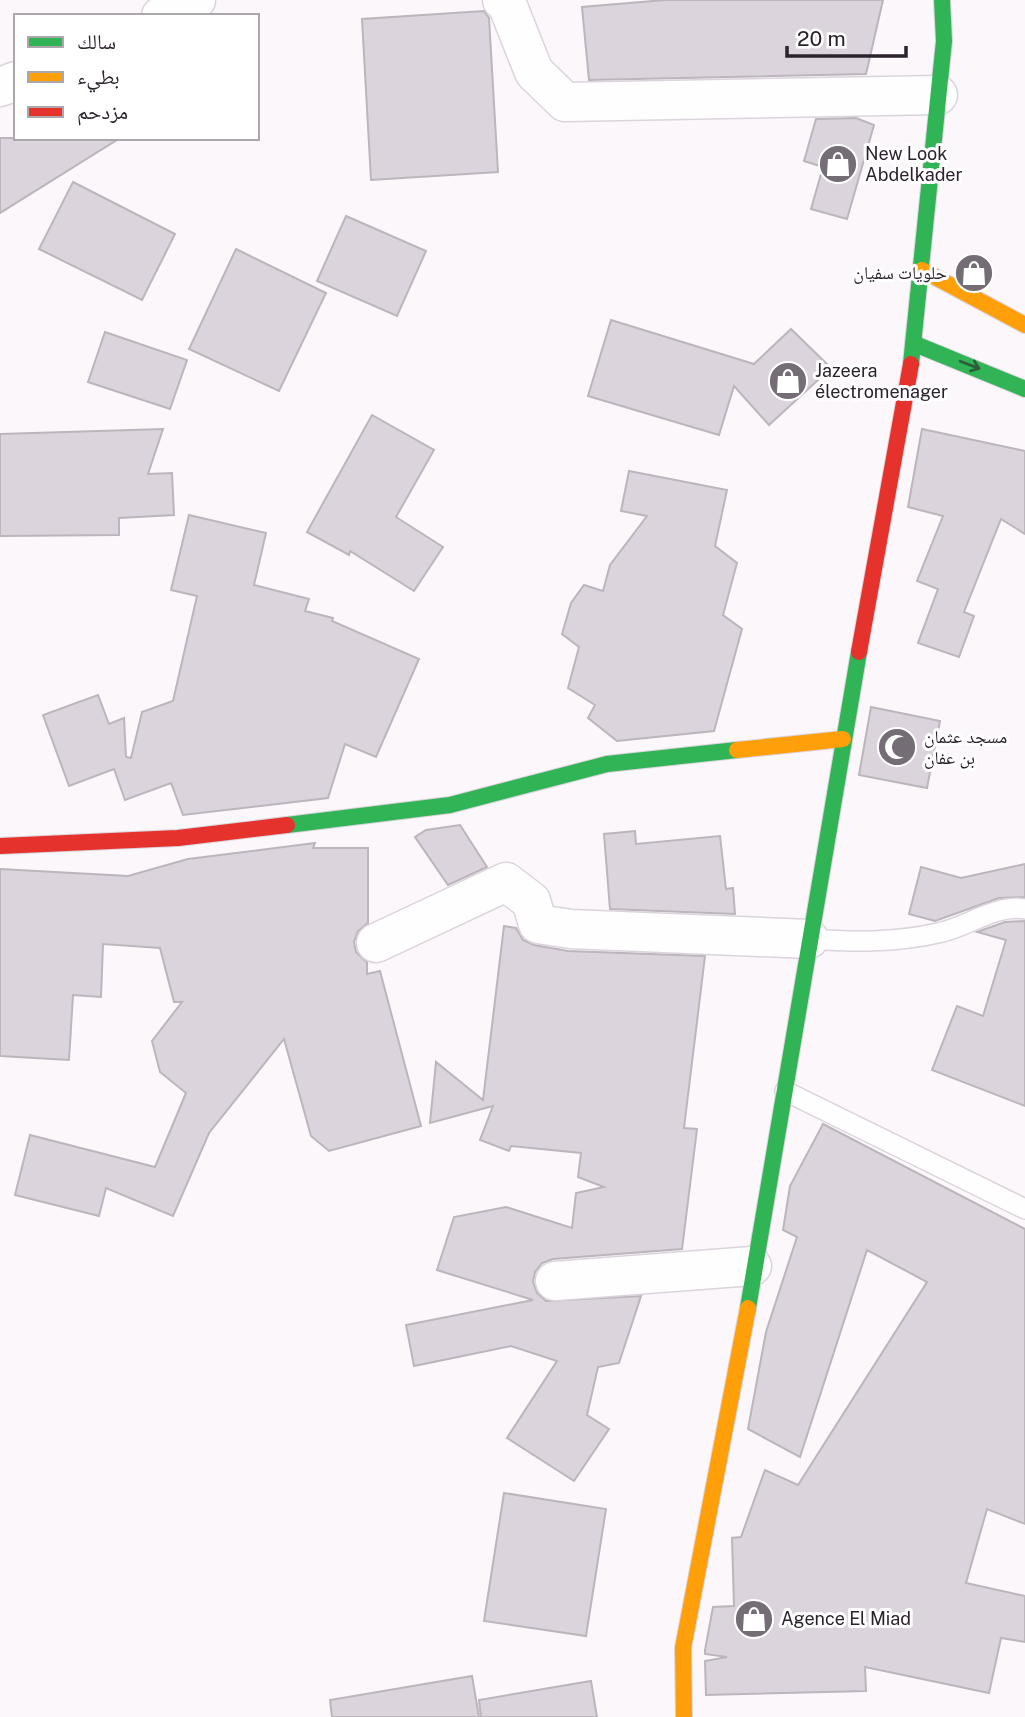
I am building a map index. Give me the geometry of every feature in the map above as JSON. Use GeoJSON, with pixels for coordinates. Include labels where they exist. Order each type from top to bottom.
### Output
{"type":"FeatureCollection","features":[{"type":"Feature","properties":{"kind":"main road"},"geometry":{"type":"LineString","coordinates":[[684,1717],[683,1648],[737,1373],[752,1266],[785,1091],[843,739],[915,344],[944,41],[942,0]]}},
{"type":"Feature","properties":{"kind":"main road"},"geometry":{"type":"LineString","coordinates":[[922,270],[1025,325]]}},
{"type":"Feature","properties":{"kind":"main road"},"geometry":{"type":"LineString","coordinates":[[915,344],[1025,389]]}},
{"type":"Feature","properties":{"kind":"main road"},"geometry":{"type":"LineString","coordinates":[[0,846],[178,838],[450,805],[607,764],[843,739]]}},
{"type":"Feature","properties":{"kind":"street"},"geometry":{"type":"LineString","coordinates":[[165,14],[195,0]]}},
{"type":"Feature","properties":{"kind":"street"},"geometry":{"type":"LineString","coordinates":[[502,0],[507,4],[534,72],[565,102],[938,95]]}},
{"type":"Feature","properties":{"kind":"street"},"geometry":{"type":"LineString","coordinates":[[376,943],[506,882],[531,901],[538,925],[572,929],[809,939]]}},
{"type":"Feature","properties":{"kind":"street"},"geometry":{"type":"LineString","coordinates":[[555,1281],[752,1266]]}},
{"type":"Feature","properties":{"kind":"lane"},"geometry":{"type":"LineString","coordinates":[[809,939],[868,943],[940,933],[993,913],[1025,909]]}},
{"type":"Feature","properties":{"kind":"lane"},"geometry":{"type":"LineString","coordinates":[[785,1091],[1025,1209]]}},
{"type":"Feature","properties":{"kind":"building"},"geometry":{"type":"Polygon","coordinates":[[[665,0],[883,0],[866,74],[589,80],[582,7],[665,0]]]}},
{"type":"Feature","properties":{"kind":"building"},"geometry":{"type":"Polygon","coordinates":[[[484,11],[489,18],[498,172],[371,180],[362,19],[484,11]]]}},
{"type":"Feature","properties":{"kind":"building","name":"New Look Abdelkader"},"geometry":{"type":"Polygon","coordinates":[[[856,118],[874,125],[847,219],[811,209],[823,167],[804,161],[816,119],[856,118]]]}},
{"type":"Feature","properties":{"kind":"building"},"geometry":{"type":"Polygon","coordinates":[[[0,138],[117,140],[0,213],[0,138]]]}},
{"type":"Feature","properties":{"kind":"building"},"geometry":{"type":"Polygon","coordinates":[[[73,182],[175,234],[142,300],[39,249],[73,182]]]}},
{"type":"Feature","properties":{"kind":"building"},"geometry":{"type":"Polygon","coordinates":[[[346,216],[426,251],[397,316],[317,281],[346,216]]]}},
{"type":"Feature","properties":{"kind":"building"},"geometry":{"type":"Polygon","coordinates":[[[236,249],[326,293],[279,391],[189,349],[236,249]]]}},
{"type":"Feature","properties":{"kind":"building"},"geometry":{"type":"Polygon","coordinates":[[[611,320],[754,364],[791,329],[831,368],[769,425],[734,386],[719,435],[588,396],[611,320]]]}},
{"type":"Feature","properties":{"kind":"building"},"geometry":{"type":"Polygon","coordinates":[[[105,332],[187,360],[170,409],[88,382],[105,332]]]}},
{"type":"Feature","properties":{"kind":"building"},"geometry":{"type":"Polygon","coordinates":[[[372,415],[434,450],[396,517],[443,547],[414,591],[350,551],[349,555],[307,532],[372,415]]]}},
{"type":"Feature","properties":{"kind":"building"},"geometry":{"type":"Polygon","coordinates":[[[163,429],[148,474],[172,473],[174,515],[119,518],[119,535],[0,536],[0,434],[163,429]]]}},
{"type":"Feature","properties":{"kind":"building"},"geometry":{"type":"Polygon","coordinates":[[[922,429],[1025,451],[1025,534],[1001,519],[964,612],[974,616],[959,657],[918,643],[938,589],[917,581],[943,516],[908,507],[922,429]]]}},
{"type":"Feature","properties":{"kind":"building"},"geometry":{"type":"Polygon","coordinates":[[[629,471],[727,490],[715,546],[737,563],[723,615],[742,629],[714,731],[617,741],[588,718],[595,705],[568,688],[579,647],[562,634],[571,603],[584,585],[603,591],[610,565],[647,516],[621,511],[629,471]]]}},
{"type":"Feature","properties":{"kind":"building"},"geometry":{"type":"Polygon","coordinates":[[[189,515],[266,533],[254,585],[309,599],[305,611],[333,618],[332,621],[419,659],[376,757],[345,744],[328,798],[183,815],[171,783],[125,800],[114,769],[69,786],[43,715],[98,695],[109,724],[124,718],[126,757],[131,758],[142,712],[173,701],[197,596],[171,590],[189,515]]]}},
{"type":"Feature","properties":{"kind":"building","name":"مسجد عثمان بن عفان"},"geometry":{"type":"Polygon","coordinates":[[[871,707],[940,721],[927,788],[859,775],[871,707]]]}},
{"type":"Feature","properties":{"kind":"building"},"geometry":{"type":"Polygon","coordinates":[[[460,825],[487,867],[448,885],[415,837],[426,830],[460,825]]]}},
{"type":"Feature","properties":{"kind":"building"},"geometry":{"type":"Polygon","coordinates":[[[635,831],[636,844],[720,836],[726,889],[733,888],[735,914],[610,909],[604,834],[635,831]]]}},
{"type":"Feature","properties":{"kind":"building"},"geometry":{"type":"Polygon","coordinates":[[[315,843],[313,848],[368,848],[368,923],[358,931],[354,942],[356,952],[367,962],[367,974],[380,971],[421,1126],[329,1151],[311,1136],[284,1039],[209,1133],[173,1216],[106,1188],[99,1216],[15,1195],[30,1135],[155,1167],[186,1093],[160,1072],[152,1041],[182,1002],[174,1002],[160,948],[103,944],[101,997],[73,995],[69,1060],[0,1056],[0,869],[128,876],[188,859],[315,843]]]}},
{"type":"Feature","properties":{"kind":"building"},"geometry":{"type":"Polygon","coordinates":[[[1025,864],[1025,897],[999,898],[935,921],[909,914],[921,867],[961,878],[1025,864]]]}},
{"type":"Feature","properties":{"kind":"building"},"geometry":{"type":"Polygon","coordinates":[[[1025,921],[1025,1106],[932,1070],[957,1006],[983,1016],[1006,940],[977,932],[1005,922],[1025,921]]]}},
{"type":"Feature","properties":{"kind":"building"},"geometry":{"type":"Polygon","coordinates":[[[504,926],[516,928],[523,940],[534,945],[568,951],[705,956],[684,1128],[697,1129],[682,1249],[553,1259],[542,1263],[535,1272],[533,1282],[537,1293],[546,1301],[641,1296],[619,1363],[598,1367],[587,1415],[609,1429],[574,1481],[507,1438],[557,1361],[511,1346],[414,1366],[406,1325],[533,1300],[437,1270],[454,1217],[506,1207],[572,1228],[576,1193],[604,1187],[578,1177],[581,1153],[511,1146],[509,1151],[480,1140],[493,1106],[430,1123],[436,1062],[483,1100],[504,926]]]}},
{"type":"Feature","properties":{"kind":"building"},"geometry":{"type":"Polygon","coordinates":[[[823,1124],[1025,1229],[1025,1524],[987,1509],[966,1583],[1025,1596],[1025,1642],[1001,1638],[989,1693],[865,1667],[866,1691],[706,1695],[705,1661],[727,1657],[705,1654],[713,1607],[734,1606],[732,1538],[741,1537],[765,1470],[798,1485],[927,1282],[867,1250],[800,1457],[748,1429],[766,1332],[797,1237],[783,1230],[790,1186],[823,1124]]]}},
{"type":"Feature","properties":{"kind":"building"},"geometry":{"type":"Polygon","coordinates":[[[504,1493],[606,1509],[586,1636],[484,1621],[504,1493]]]}},
{"type":"Feature","properties":{"kind":"building"},"geometry":{"type":"Polygon","coordinates":[[[472,1676],[479,1717],[332,1717],[330,1700],[472,1676]]]}},
{"type":"Feature","properties":{"kind":"building"},"geometry":{"type":"Polygon","coordinates":[[[591,1681],[597,1717],[481,1717],[479,1700],[591,1681]]]}},
{"type":"Feature","properties":{"kind":"traffic: fast"},"geometry":{"type":"LineString","coordinates":[[911,364],[944,41],[942,0]]}},
{"type":"Feature","properties":{"kind":"traffic: fast"},"geometry":{"type":"LineString","coordinates":[[915,344],[1025,389]]}},
{"type":"Feature","properties":{"kind":"traffic: fast"},"geometry":{"type":"LineString","coordinates":[[748,1308],[859,652]]}},
{"type":"Feature","properties":{"kind":"traffic: fast"},"geometry":{"type":"LineString","coordinates":[[287,825],[450,805],[607,764],[737,750]]}},
{"type":"Feature","properties":{"kind":"traffic: slow"},"geometry":{"type":"LineString","coordinates":[[922,270],[1025,325]]}},
{"type":"Feature","properties":{"kind":"traffic: slow"},"geometry":{"type":"LineString","coordinates":[[737,750],[843,739]]}},
{"type":"Feature","properties":{"kind":"traffic: slow"},"geometry":{"type":"LineString","coordinates":[[684,1717],[683,1648],[748,1308]]}},
{"type":"Feature","properties":{"kind":"traffic: jam"},"geometry":{"type":"LineString","coordinates":[[859,652],[911,364]]}},
{"type":"Feature","properties":{"kind":"traffic: jam"},"geometry":{"type":"LineString","coordinates":[[0,846],[178,838],[287,825]]}},
{"type":"Feature","properties":{"kind":"place","name":"New Look Abdelkader"},"geometry":{"type":"Point","coordinates":[838,164]}},
{"type":"Feature","properties":{"kind":"place","name":"حلويات سفيان"},"geometry":{"type":"Point","coordinates":[974,273]}},
{"type":"Feature","properties":{"kind":"place","name":"Jazeera électromenager"},"geometry":{"type":"Point","coordinates":[788,381]}},
{"type":"Feature","properties":{"kind":"place","name":"مسجد عثمان بن عفان"},"geometry":{"type":"Point","coordinates":[897,747]}},
{"type":"Feature","properties":{"kind":"place","name":"Agence El Miad"},"geometry":{"type":"Point","coordinates":[754,1619]}}]}
